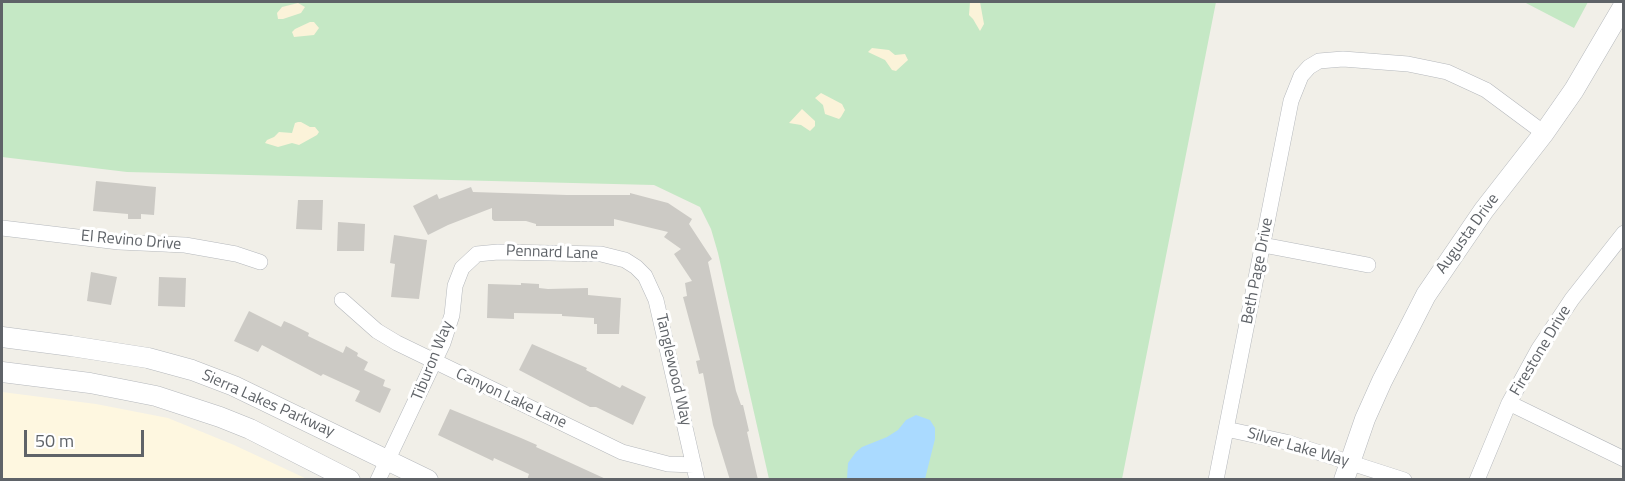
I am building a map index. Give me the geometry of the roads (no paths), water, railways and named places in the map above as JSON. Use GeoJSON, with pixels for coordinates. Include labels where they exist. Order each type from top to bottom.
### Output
{"type":"FeatureCollection","features":[{"type":"Feature","properties":{"kind":"street","name":"Augusta Drive"},"geometry":{"type":"LineString","coordinates":[[1346,471],[1365,418],[1426,295],[1484,210],[1544,132],[1590,66],[1623,5]]}},
{"type":"Feature","properties":{"kind":"street","name":"Beth Page Drive"},"geometry":{"type":"LineString","coordinates":[[1216,480],[1291,101],[1301,76],[1309,67],[1319,61],[1343,59],[1408,64],[1447,72],[1486,90],[1544,132]]}},
{"type":"Feature","properties":{"kind":"street","name":"El Revino Drive"},"geometry":{"type":"LineString","coordinates":[[2,228],[119,242],[185,245],[236,254],[260,262]]}},
{"type":"Feature","properties":{"kind":"street","name":"Firestone Drive"},"geometry":{"type":"LineString","coordinates":[[1477,480],[1509,403],[1555,324],[1622,238]]}},
{"type":"Feature","properties":{"kind":"street"},"geometry":{"type":"LineString","coordinates":[[1263,245],[1368,265]]}},
{"type":"Feature","properties":{"kind":"street","name":"Pennard Lane"},"geometry":{"type":"LineString","coordinates":[[468,260],[477,254],[487,252],[601,254],[625,260],[636,267]]}},
{"type":"Feature","properties":{"kind":"street","name":"Tiburon Way"},"geometry":{"type":"LineString","coordinates":[[388,460],[435,363],[448,329],[458,276],[468,260]]}},
{"type":"Feature","properties":{"kind":"street","name":"Tanglewood Way"},"geometry":{"type":"LineString","coordinates":[[636,267],[652,288],[656,300],[695,472]]}},
{"type":"Feature","properties":{"kind":"street","name":"Canyon Lake Lane"},"geometry":{"type":"LineString","coordinates":[[342,300],[377,331],[435,363],[622,452],[695,472]]}},
{"type":"Feature","properties":{"kind":"street","name":"Sierra Lakes Parkway"},"geometry":{"type":"LineString","coordinates":[[2,337],[147,358],[192,370],[234,387],[428,480]]}},
{"type":"Feature","properties":{"kind":"street","name":"Sierra Lakes Parkway"},"geometry":{"type":"LineString","coordinates":[[2,372],[90,382],[156,396],[250,429],[350,480]]}},
{"type":"Feature","properties":{"kind":"street"},"geometry":{"type":"LineString","coordinates":[[1509,403],[1623,459]]}},
{"type":"Feature","properties":{"kind":"street","name":"Silver Lake Way"},"geometry":{"type":"LineString","coordinates":[[1226,429],[1286,442],[1346,471],[1404,480]]}},
{"type":"Feature","properties":{"kind":"street"},"geometry":{"type":"LineString","coordinates":[[378,480],[388,460]]}},
{"type":"Feature","properties":{"kind":"water"},"geometry":{"type":"Polygon","coordinates":[[[916,415],[930,420],[935,428],[935,439],[925,479],[847,479],[848,463],[856,452],[862,447],[887,437],[898,430],[906,420],[916,415]]]}}]}
